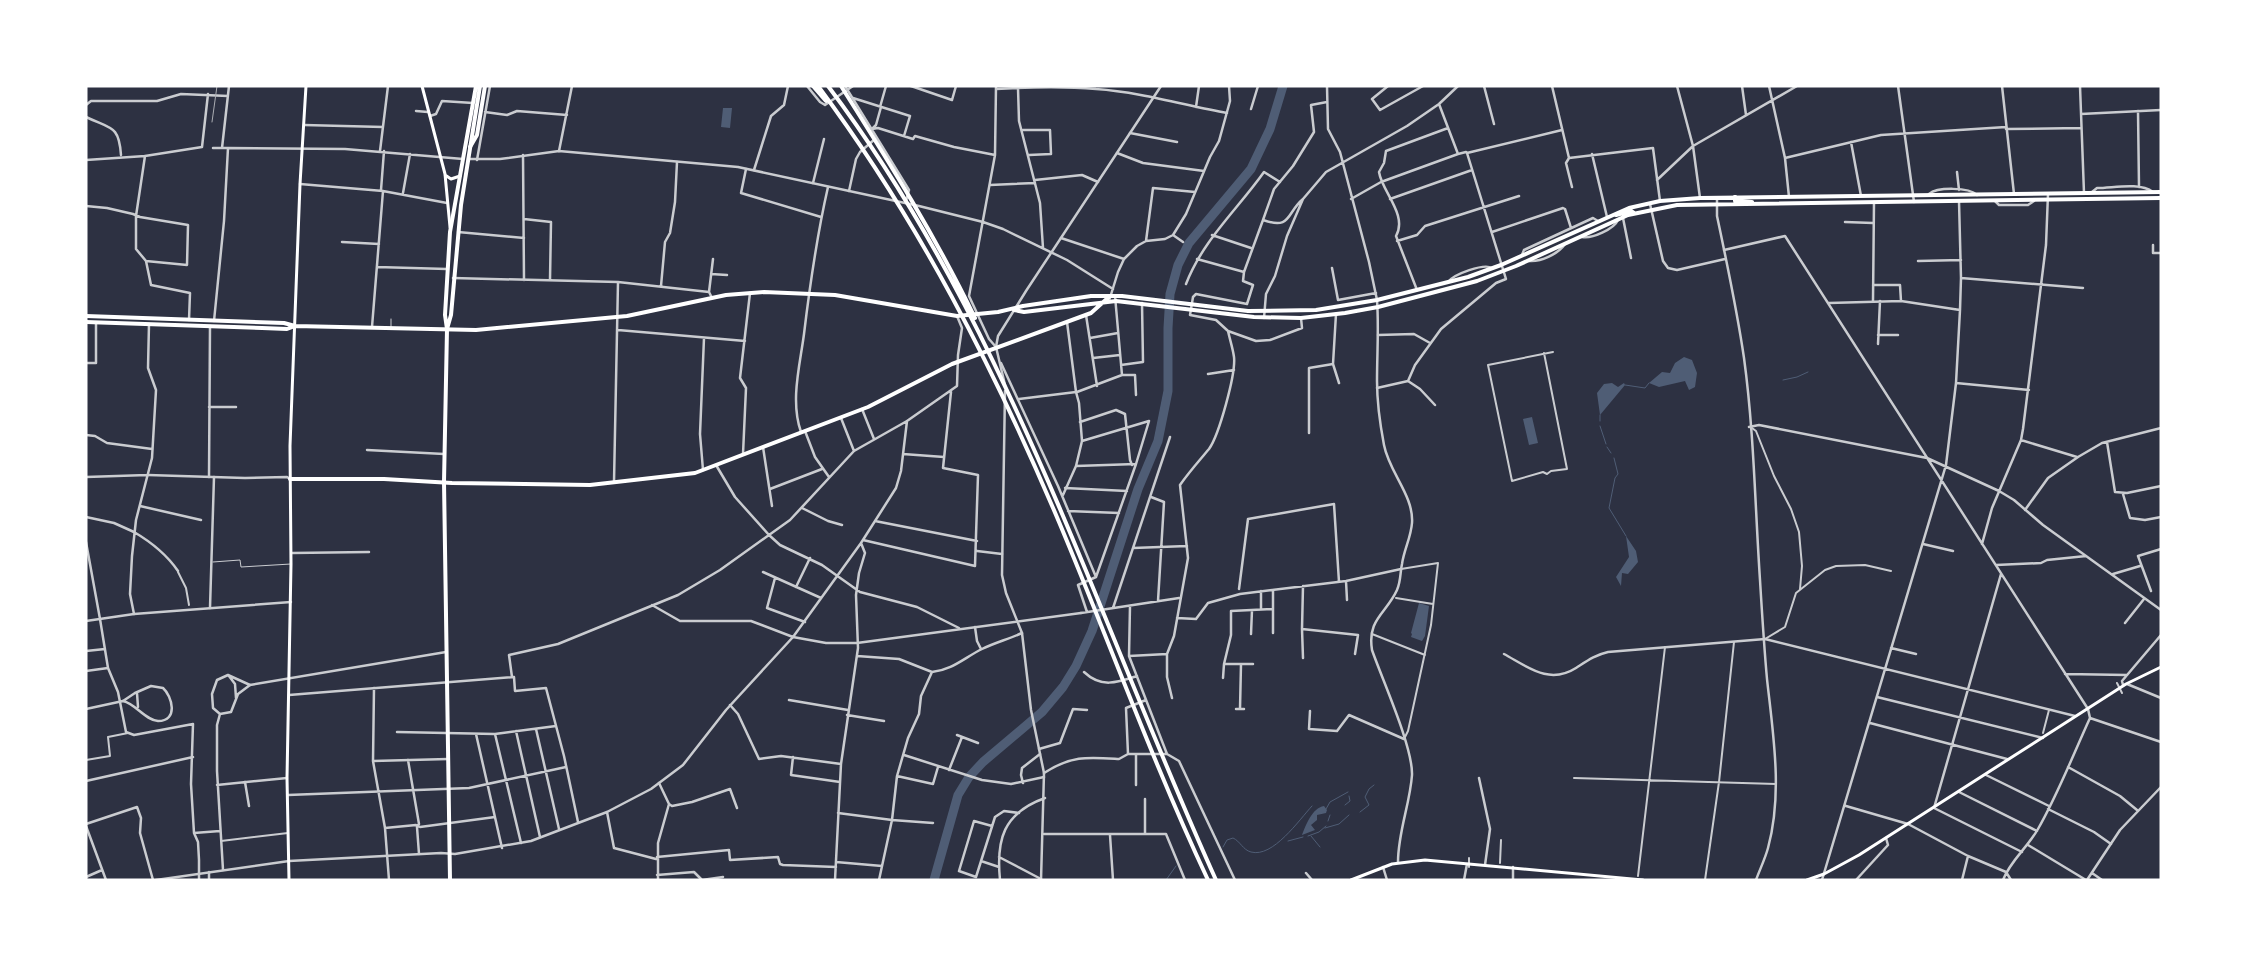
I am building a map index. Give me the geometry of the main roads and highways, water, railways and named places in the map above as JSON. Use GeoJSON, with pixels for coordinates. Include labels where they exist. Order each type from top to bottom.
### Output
{"type":"FeatureCollection","features":[{"type":"Feature","properties":{"kind":"main road"},"geometry":{"type":"LineString","coordinates":[[289,880],[288,778],[292,553],[290,479],[294,326],[306,86]]}},
{"type":"Feature","properties":{"kind":"main road"},"geometry":{"type":"LineString","coordinates":[[422,86],[445,174],[450,232]]}},
{"type":"Feature","properties":{"kind":"main road"},"geometry":{"type":"LineString","coordinates":[[447,329],[450,321],[465,159],[476,86]]}},
{"type":"Feature","properties":{"kind":"main road"},"geometry":{"type":"LineString","coordinates":[[470,147],[480,86]]}},
{"type":"Feature","properties":{"kind":"main road"},"geometry":{"type":"LineString","coordinates":[[450,880],[444,482],[447,270],[450,232],[460,176],[465,159],[477,135],[486,86]]}},
{"type":"Feature","properties":{"kind":"main road"},"geometry":{"type":"LineString","coordinates":[[813,86],[842,120]]}},
{"type":"Feature","properties":{"kind":"main road"},"geometry":{"type":"LineString","coordinates":[[818,86],[899,204],[942,279],[992,375],[1058,521],[1167,786],[1208,880]]}},
{"type":"Feature","properties":{"kind":"main road"},"geometry":{"type":"LineString","coordinates":[[828,86],[905,200],[928,238],[987,347]]}},
{"type":"Feature","properties":{"kind":"main road"},"geometry":{"type":"LineString","coordinates":[[841,86],[900,182],[961,290],[1063,512],[1176,788],[1216,880]]}},
{"type":"Feature","properties":{"kind":"main road"},"geometry":{"type":"LineString","coordinates":[[445,174],[451,179],[460,176]]}},
{"type":"Feature","properties":{"kind":"main road"},"geometry":{"type":"LineString","coordinates":[[86,316],[284,323],[294,326],[476,330],[618,317],[712,298],[750,293],[835,295],[957,316],[1014,310],[1034,304],[1091,296],[1163,300],[1265,312],[1307,311],[1377,300],[1447,283],[1501,265],[1607,217],[1660,200],[2161,192]]}},
{"type":"Feature","properties":{"kind":"main road"},"geometry":{"type":"LineString","coordinates":[[1735,198],[1735,201],[1748,201],[1756,204]]}},
{"type":"Feature","properties":{"kind":"main road"},"geometry":{"type":"LineString","coordinates":[[1014,310],[1024,312],[1116,301],[1264,318],[1301,318],[1336,314],[1378,307],[1467,284],[1504,271],[1634,213],[1677,205],[2161,198]]}},
{"type":"Feature","properties":{"kind":"main road"},"geometry":{"type":"LineString","coordinates":[[1607,217],[1631,211],[1634,213]]}},
{"type":"Feature","properties":{"kind":"main road"},"geometry":{"type":"LineString","coordinates":[[290,479],[384,479],[536,484],[614,483],[703,470],[862,409],[958,361],[1086,315],[1098,309],[1102,302],[1110,296]]}},
{"type":"Feature","properties":{"kind":"main road"},"geometry":{"type":"LineString","coordinates":[[1307,311],[1322,313],[1322,316]]}},
{"type":"Feature","properties":{"kind":"main road"},"geometry":{"type":"LineString","coordinates":[[86,322],[287,329],[294,326]]}},
{"type":"Feature","properties":{"kind":"main road"},"geometry":{"type":"LineString","coordinates":[[1807,880],[1824,874],[1886,838],[2124,684],[2161,667]]}},
{"type":"Feature","properties":{"kind":"main road"},"geometry":{"type":"LineString","coordinates":[[1351,880],[1398,862],[1425,860],[1643,880]]}},
{"type":"Feature","properties":{"kind":"water"},"geometry":{"type":"Polygon","coordinates":[[[723,108],[732,108],[730,128],[721,127],[723,108]]]}},
{"type":"Feature","properties":{"kind":"water"},"geometry":{"type":"Polygon","coordinates":[[[1684,357],[1692,360],[1697,373],[1695,387],[1689,390],[1685,381],[1659,387],[1649,383],[1662,372],[1670,373],[1675,363],[1684,357]]]}},
{"type":"Feature","properties":{"kind":"water"},"geometry":{"type":"Polygon","coordinates":[[[1612,383],[1618,387],[1624,383],[1625,385],[1600,415],[1597,393],[1604,384],[1612,383]]]}},
{"type":"Feature","properties":{"kind":"water"},"geometry":{"type":"Polygon","coordinates":[[[1532,417],[1538,443],[1529,445],[1523,419],[1532,417]]]}},
{"type":"Feature","properties":{"kind":"water"},"geometry":{"type":"Polygon","coordinates":[[[1626,536],[1636,551],[1638,562],[1628,574],[1622,573],[1621,586],[1616,577],[1629,557],[1626,536]]]}},
{"type":"Feature","properties":{"kind":"water"},"geometry":{"type":"Polygon","coordinates":[[[1419,603],[1429,606],[1425,636],[1422,641],[1411,637],[1419,603]]]}},
{"type":"Feature","properties":{"kind":"water"},"geometry":{"type":"Polygon","coordinates":[[[1324,806],[1327,810],[1326,813],[1317,815],[1317,820],[1311,825],[1315,830],[1302,835],[1313,813],[1324,806]]]}},
{"type":"Feature","properties":{"kind":"waterway"},"geometry":{"type":"LineString","coordinates":[[934,880],[958,795],[969,777],[983,762],[1042,712],[1063,687],[1076,666],[1092,631],[1138,489],[1158,441],[1168,391],[1170,294],[1178,265],[1189,243],[1251,169],[1270,129],[1283,86]]}},
{"type":"Feature","properties":{"kind":"waterway"},"geometry":{"type":"LineString","coordinates":[[1783,380],[1808,372]]}},
{"type":"Feature","properties":{"kind":"waterway"},"geometry":{"type":"LineString","coordinates":[[1625,385],[1645,388],[1649,383]]}},
{"type":"Feature","properties":{"kind":"waterway"},"geometry":{"type":"LineString","coordinates":[[1600,415],[1600,421]]}},
{"type":"Feature","properties":{"kind":"waterway"},"geometry":{"type":"LineString","coordinates":[[1600,426],[1606,444]]}},
{"type":"Feature","properties":{"kind":"waterway"},"geometry":{"type":"LineString","coordinates":[[1607,447],[1611,453]]}},
{"type":"Feature","properties":{"kind":"waterway"},"geometry":{"type":"LineString","coordinates":[[1614,458],[1618,474],[1615,478],[1609,508],[1626,536]]}},
{"type":"Feature","properties":{"kind":"waterway"},"geometry":{"type":"LineString","coordinates":[[1360,812],[1369,805],[1365,797],[1369,789],[1374,785]]}},
{"type":"Feature","properties":{"kind":"waterway"},"geometry":{"type":"LineString","coordinates":[[1326,809],[1330,802],[1348,792]]}},
{"type":"Feature","properties":{"kind":"waterway"},"geometry":{"type":"LineString","coordinates":[[1345,805],[1350,801],[1349,796]]}},
{"type":"Feature","properties":{"kind":"waterway"},"geometry":{"type":"LineString","coordinates":[[1223,847],[1227,840],[1233,838],[1251,852],[1268,849],[1277,844],[1312,806]]}},
{"type":"Feature","properties":{"kind":"waterway"},"geometry":{"type":"LineString","coordinates":[[1328,821],[1330,815]]}},
{"type":"Feature","properties":{"kind":"waterway"},"geometry":{"type":"LineString","coordinates":[[1325,828],[1339,824],[1349,815]]}},
{"type":"Feature","properties":{"kind":"waterway"},"geometry":{"type":"LineString","coordinates":[[1308,836],[1319,832],[1326,826]]}},
{"type":"Feature","properties":{"kind":"waterway"},"geometry":{"type":"LineString","coordinates":[[1311,836],[1320,847]]}},
{"type":"Feature","properties":{"kind":"waterway"},"geometry":{"type":"LineString","coordinates":[[1288,841],[1303,837]]}},
{"type":"Feature","properties":{"kind":"waterway"},"geometry":{"type":"LineString","coordinates":[[1166,880],[1176,866]]}},
{"type":"Feature","properties":{"kind":"railway"},"geometry":{"type":"LineString","coordinates":[[212,122],[217,86]]}}]}
